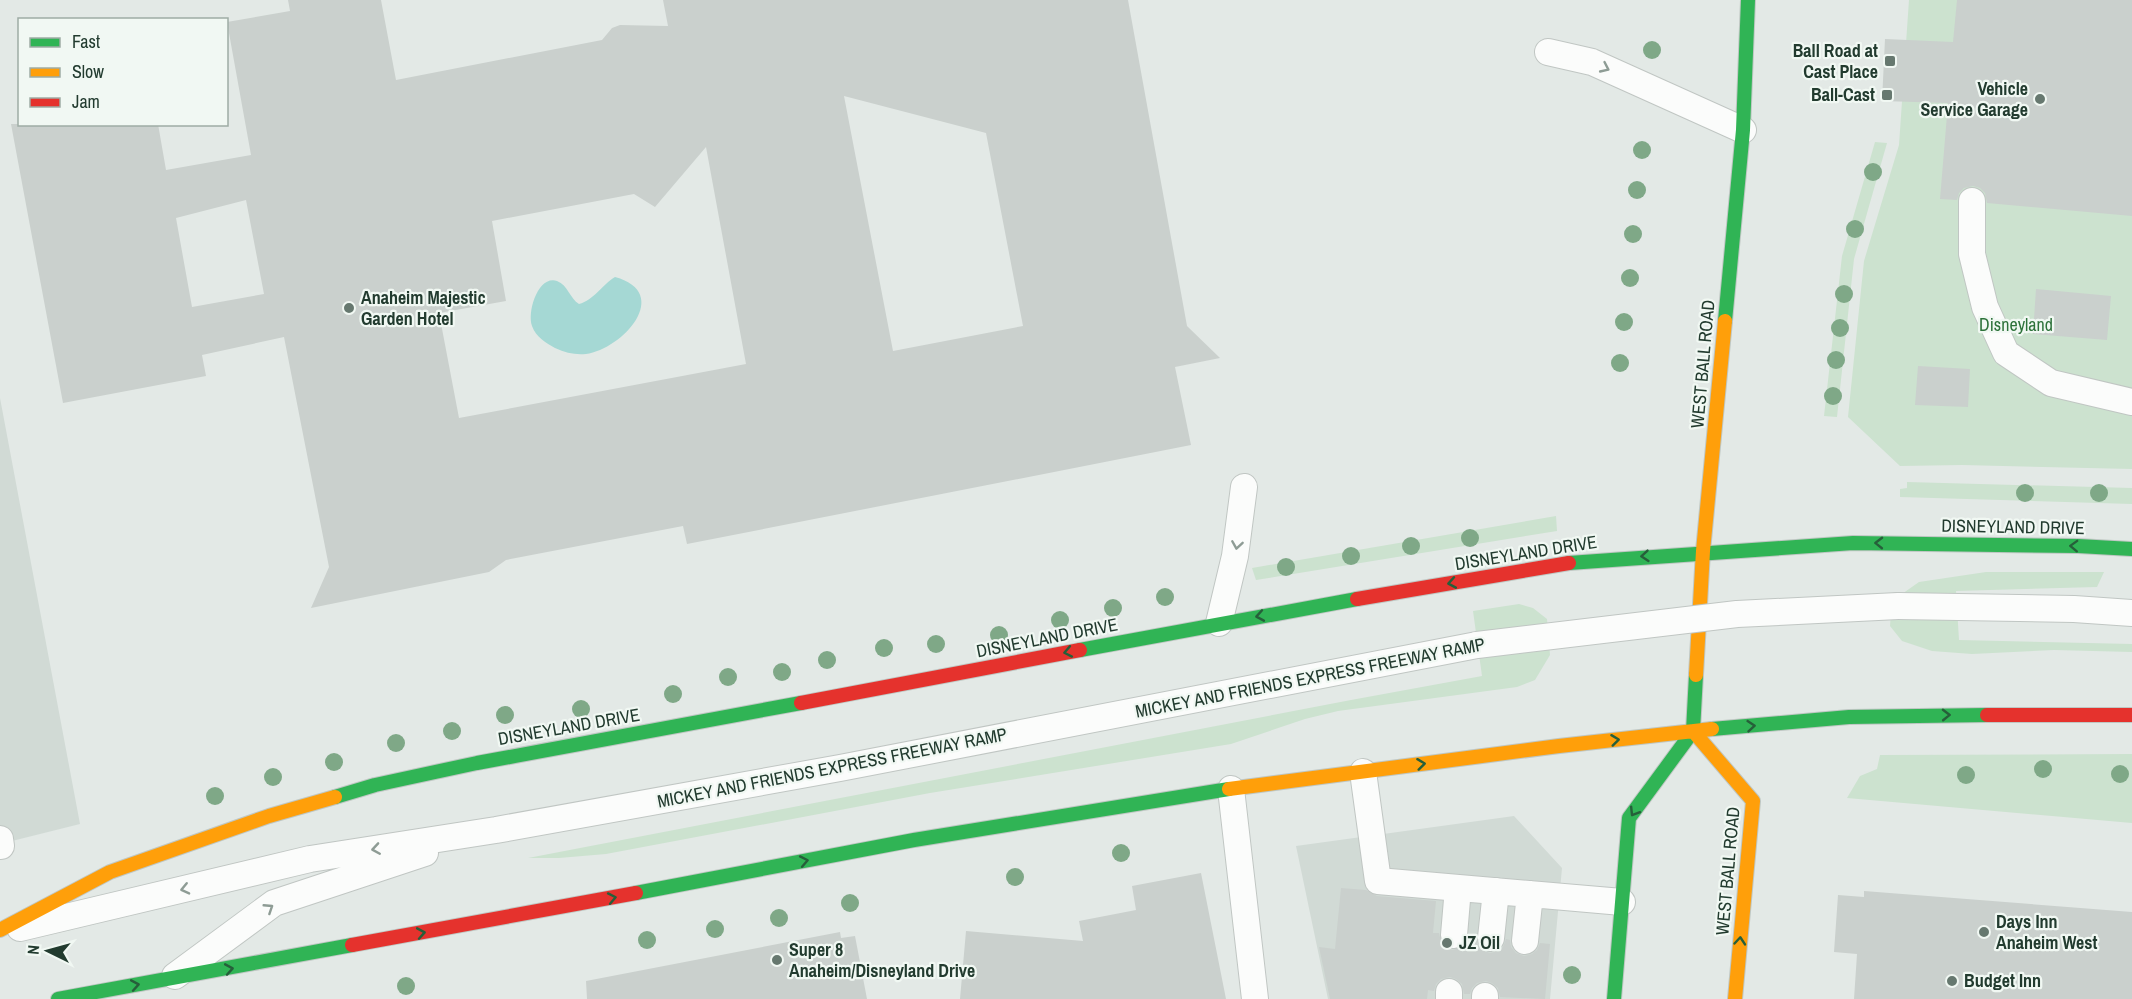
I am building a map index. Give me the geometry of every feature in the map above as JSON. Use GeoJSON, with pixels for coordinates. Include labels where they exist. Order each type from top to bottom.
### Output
{"type":"FeatureCollection","features":[{"type":"Feature","properties":{"kind":"main road","name":"WEST BALL ROAD"},"geometry":{"type":"LineString","coordinates":[[1735,999],[1753,801],[1693,731],[1703,551],[1743,130],[1749,0]]}},
{"type":"Feature","properties":{"kind":"main road","name":"DISNEYLAND DRIVE"},"geometry":{"type":"LineString","coordinates":[[0,932],[110,872],[269,816],[375,785],[488,760],[1219,623],[1580,561],[1703,551],[1853,543],[2132,549]]}},
{"type":"Feature","properties":{"kind":"main road"},"geometry":{"type":"LineString","coordinates":[[58,999],[914,840],[1231,789],[1693,731],[1849,717],[2132,715]]}},
{"type":"Feature","properties":{"kind":"main road"},"geometry":{"type":"LineString","coordinates":[[1614,999],[1629,818],[1693,731]]}},
{"type":"Feature","properties":{"kind":"lane"},"geometry":{"type":"LineString","coordinates":[[1548,52],[1592,62],[1743,130]]}},
{"type":"Feature","properties":{"kind":"lane"},"geometry":{"type":"LineString","coordinates":[[1972,201],[1972,254],[1985,307],[2006,353],[2051,383],[2132,402]]}},
{"type":"Feature","properties":{"kind":"lane"},"geometry":{"type":"LineString","coordinates":[[1219,623],[1235,556],[1244,487]]}},
{"type":"Feature","properties":{"kind":"lane","name":"MICKEY AND FRIENDS EXPRESS FREEWAY RAMP"},"geometry":{"type":"LineString","coordinates":[[0,932],[310,859],[496,830],[840,768],[1477,645],[1737,614],[1898,606],[2074,609],[2132,613]]}},
{"type":"Feature","properties":{"kind":"lane"},"geometry":{"type":"LineString","coordinates":[[1363,772],[1378,881],[1622,902]]}},
{"type":"Feature","properties":{"kind":"lane"},"geometry":{"type":"LineString","coordinates":[[1231,789],[1256,999]]}},
{"type":"Feature","properties":{"kind":"lane","name":"MICKEY AND FRIENDS EXPRESS FREEWAY RAMP"},"geometry":{"type":"LineString","coordinates":[[171,979],[274,903],[496,830]]}},
{"type":"Feature","properties":{"kind":"lane"},"geometry":{"type":"LineString","coordinates":[[1454,935],[1458,888]]}},
{"type":"Feature","properties":{"kind":"lane"},"geometry":{"type":"LineString","coordinates":[[1491,938],[1496,891]]}},
{"type":"Feature","properties":{"kind":"lane"},"geometry":{"type":"LineString","coordinates":[[1525,941],[1530,894]]}},
{"type":"Feature","properties":{"kind":"shaded area"},"geometry":{"type":"Polygon","coordinates":[[[0,398],[80,824],[0,844],[0,398]]]}},
{"type":"Feature","properties":{"kind":"shaded area"},"geometry":{"type":"Polygon","coordinates":[[[1514,816],[1562,868],[1550,999],[1328,999],[1296,846],[1514,816]]]}},
{"type":"Feature","properties":{"kind":"green space","name":"Disneyland"},"geometry":{"type":"Polygon","coordinates":[[[1909,0],[2132,0],[2132,469],[1962,465],[1900,466],[1848,417],[1864,261],[1899,145],[1909,0]]]}},
{"type":"Feature","properties":{"kind":"green space"},"geometry":{"type":"Polygon","coordinates":[[[1875,142],[1887,143],[1854,259],[1837,417],[1824,416],[1842,256],[1875,142]]]}},
{"type":"Feature","properties":{"kind":"green space"},"geometry":{"type":"Polygon","coordinates":[[[1907,482],[2132,488],[2132,504],[1900,497],[1900,489],[1907,488],[1907,482]]]}},
{"type":"Feature","properties":{"kind":"green space"},"geometry":{"type":"Polygon","coordinates":[[[1556,516],[1557,531],[1256,580],[1252,568],[1556,516]]]}},
{"type":"Feature","properties":{"kind":"green space"},"geometry":{"type":"Polygon","coordinates":[[[1986,572],[2104,572],[2097,587],[1956,591],[1959,640],[2132,644],[2132,652],[2054,650],[1972,654],[1932,651],[1902,641],[1890,626],[1892,601],[1919,582],[1986,572]]]}},
{"type":"Feature","properties":{"kind":"green space"},"geometry":{"type":"Polygon","coordinates":[[[1519,604],[1533,608],[1547,619],[1550,655],[1535,680],[1517,687],[1338,711],[1305,719],[1231,744],[930,793],[606,854],[528,858],[1482,676],[1473,611],[1519,604]]]}},
{"type":"Feature","properties":{"kind":"green space"},"geometry":{"type":"Polygon","coordinates":[[[2132,754],[2132,823],[1847,798],[1860,776],[1877,769],[1880,755],[2132,754]]]}},
{"type":"Feature","properties":{"kind":"water"},"geometry":{"type":"Polygon","coordinates":[[[615,277],[632,285],[640,295],[641,307],[636,320],[627,332],[614,342],[600,350],[586,354],[574,354],[555,348],[536,333],[532,326],[531,312],[539,289],[544,284],[550,281],[561,283],[579,304],[589,299],[615,277]]]}},
{"type":"Feature","properties":{"kind":"building","name":"Anaheim Majestic Garden Hotel"},"geometry":{"type":"Polygon","coordinates":[[[288,0],[381,0],[396,80],[602,40],[612,28],[620,25],[668,26],[663,0],[1128,0],[1187,326],[1220,358],[1175,367],[1191,445],[687,544],[683,526],[506,560],[489,572],[311,608],[329,567],[284,337],[202,355],[206,376],[63,403],[11,124],[18,124],[18,126],[158,126],[166,170],[251,155],[228,22],[290,11],[288,0]],[[844,96],[893,351],[1023,326],[986,133],[844,96]],[[706,147],[655,207],[634,194],[492,221],[506,301],[439,313],[459,418],[746,364],[706,147]],[[246,200],[176,218],[192,307],[264,294],[246,200]]]}},
{"type":"Feature","properties":{"kind":"building","name":"Vehicle Service Garage"},"geometry":{"type":"Polygon","coordinates":[[[1957,0],[2132,0],[2132,216],[1987,203],[1985,193],[1973,186],[1964,188],[1957,200],[1940,199],[1948,103],[1882,101],[1885,39],[1953,42],[1957,0]]]}},
{"type":"Feature","properties":{"kind":"building"},"geometry":{"type":"Polygon","coordinates":[[[2036,289],[2111,296],[2107,340],[2033,334],[2036,289]]]}},
{"type":"Feature","properties":{"kind":"building"},"geometry":{"type":"Polygon","coordinates":[[[1918,366],[1970,369],[1968,407],[1915,405],[1918,366]]]}},
{"type":"Feature","properties":{"kind":"building"},"geometry":{"type":"Polygon","coordinates":[[[1201,873],[1226,999],[960,999],[966,931],[1083,941],[1079,921],[1136,910],[1132,886],[1201,873]]]}},
{"type":"Feature","properties":{"kind":"building","name":"JZ Oil"},"geometry":{"type":"Polygon","coordinates":[[[1341,888],[1366,890],[1377,896],[1436,901],[1433,933],[1439,933],[1441,942],[1446,948],[1452,950],[1461,948],[1467,943],[1469,936],[1476,937],[1477,944],[1482,950],[1490,953],[1503,947],[1506,939],[1510,940],[1511,947],[1516,953],[1524,956],[1537,950],[1540,943],[1550,944],[1545,999],[1500,997],[1498,988],[1486,981],[1477,983],[1470,994],[1464,994],[1462,984],[1450,977],[1441,979],[1434,991],[1428,990],[1427,999],[1330,999],[1319,947],[1335,949],[1341,888]]]}},
{"type":"Feature","properties":{"kind":"building","name":"Days Inn Anaheim West"},"geometry":{"type":"Polygon","coordinates":[[[1864,891],[2132,912],[2132,999],[1854,999],[1857,954],[1834,952],[1838,895],[1864,897],[1864,891]]]}},
{"type":"Feature","properties":{"kind":"building","name":"Super 8 Anaheim/Disneyland Drive"},"geometry":{"type":"Polygon","coordinates":[[[840,932],[841,938],[855,936],[867,999],[587,999],[586,981],[840,932]]]}},
{"type":"Feature","properties":{"kind":"traffic: fast"},"geometry":{"type":"LineString","coordinates":[[1725,321],[1743,130],[1748,0]]}},
{"type":"Feature","properties":{"kind":"traffic: fast"},"geometry":{"type":"LineString","coordinates":[[1569,563],[1853,543],[2078,546],[2132,549]]}},
{"type":"Feature","properties":{"kind":"traffic: fast"},"geometry":{"type":"LineString","coordinates":[[1080,650],[1357,599]]}},
{"type":"Feature","properties":{"kind":"traffic: fast"},"geometry":{"type":"LineString","coordinates":[[1614,999],[1629,818],[1693,731],[1696,675]]}},
{"type":"Feature","properties":{"kind":"traffic: fast"},"geometry":{"type":"LineString","coordinates":[[335,797],[375,785],[477,763],[801,703]]}},
{"type":"Feature","properties":{"kind":"traffic: fast"},"geometry":{"type":"LineString","coordinates":[[1712,729],[1849,717],[1987,715]]}},
{"type":"Feature","properties":{"kind":"traffic: fast"},"geometry":{"type":"LineString","coordinates":[[636,893],[914,840],[1229,789]]}},
{"type":"Feature","properties":{"kind":"traffic: fast"},"geometry":{"type":"LineString","coordinates":[[58,999],[352,945]]}},
{"type":"Feature","properties":{"kind":"traffic: slow"},"geometry":{"type":"LineString","coordinates":[[1696,675],[1703,551],[1725,321]]}},
{"type":"Feature","properties":{"kind":"traffic: slow"},"geometry":{"type":"LineString","coordinates":[[1229,789],[1559,746],[1712,729]]}},
{"type":"Feature","properties":{"kind":"traffic: slow"},"geometry":{"type":"LineString","coordinates":[[1693,731],[1753,801],[1735,999]]}},
{"type":"Feature","properties":{"kind":"traffic: slow"},"geometry":{"type":"LineString","coordinates":[[0,930],[110,872],[269,816],[335,797]]}},
{"type":"Feature","properties":{"kind":"traffic: jam"},"geometry":{"type":"LineString","coordinates":[[1357,599],[1569,563]]}},
{"type":"Feature","properties":{"kind":"traffic: jam"},"geometry":{"type":"LineString","coordinates":[[801,703],[1080,650]]}},
{"type":"Feature","properties":{"kind":"traffic: jam"},"geometry":{"type":"LineString","coordinates":[[1987,715],[2132,715]]}},
{"type":"Feature","properties":{"kind":"traffic: jam"},"geometry":{"type":"LineString","coordinates":[[352,945],[636,893]]}},
{"type":"Feature","properties":{"kind":"place","name":"Ball Road at Cast Place"},"geometry":{"type":"Point","coordinates":[1890,61]}},
{"type":"Feature","properties":{"kind":"place","name":"Ball-Cast"},"geometry":{"type":"Point","coordinates":[1887,95]}},
{"type":"Feature","properties":{"kind":"place","name":"Vehicle Service Garage"},"geometry":{"type":"Point","coordinates":[2040,99]}},
{"type":"Feature","properties":{"kind":"place","name":"Anaheim Majestic Garden Hotel"},"geometry":{"type":"Point","coordinates":[349,308]}},
{"type":"Feature","properties":{"kind":"place","name":"Days Inn Anaheim West"},"geometry":{"type":"Point","coordinates":[1984,932]}},
{"type":"Feature","properties":{"kind":"place","name":"JZ Oil"},"geometry":{"type":"Point","coordinates":[1447,943]}},
{"type":"Feature","properties":{"kind":"place","name":"Super 8 Anaheim/Disneyland Drive"},"geometry":{"type":"Point","coordinates":[777,960]}},
{"type":"Feature","properties":{"kind":"place","name":"Budget Inn"},"geometry":{"type":"Point","coordinates":[1952,981]}}]}
